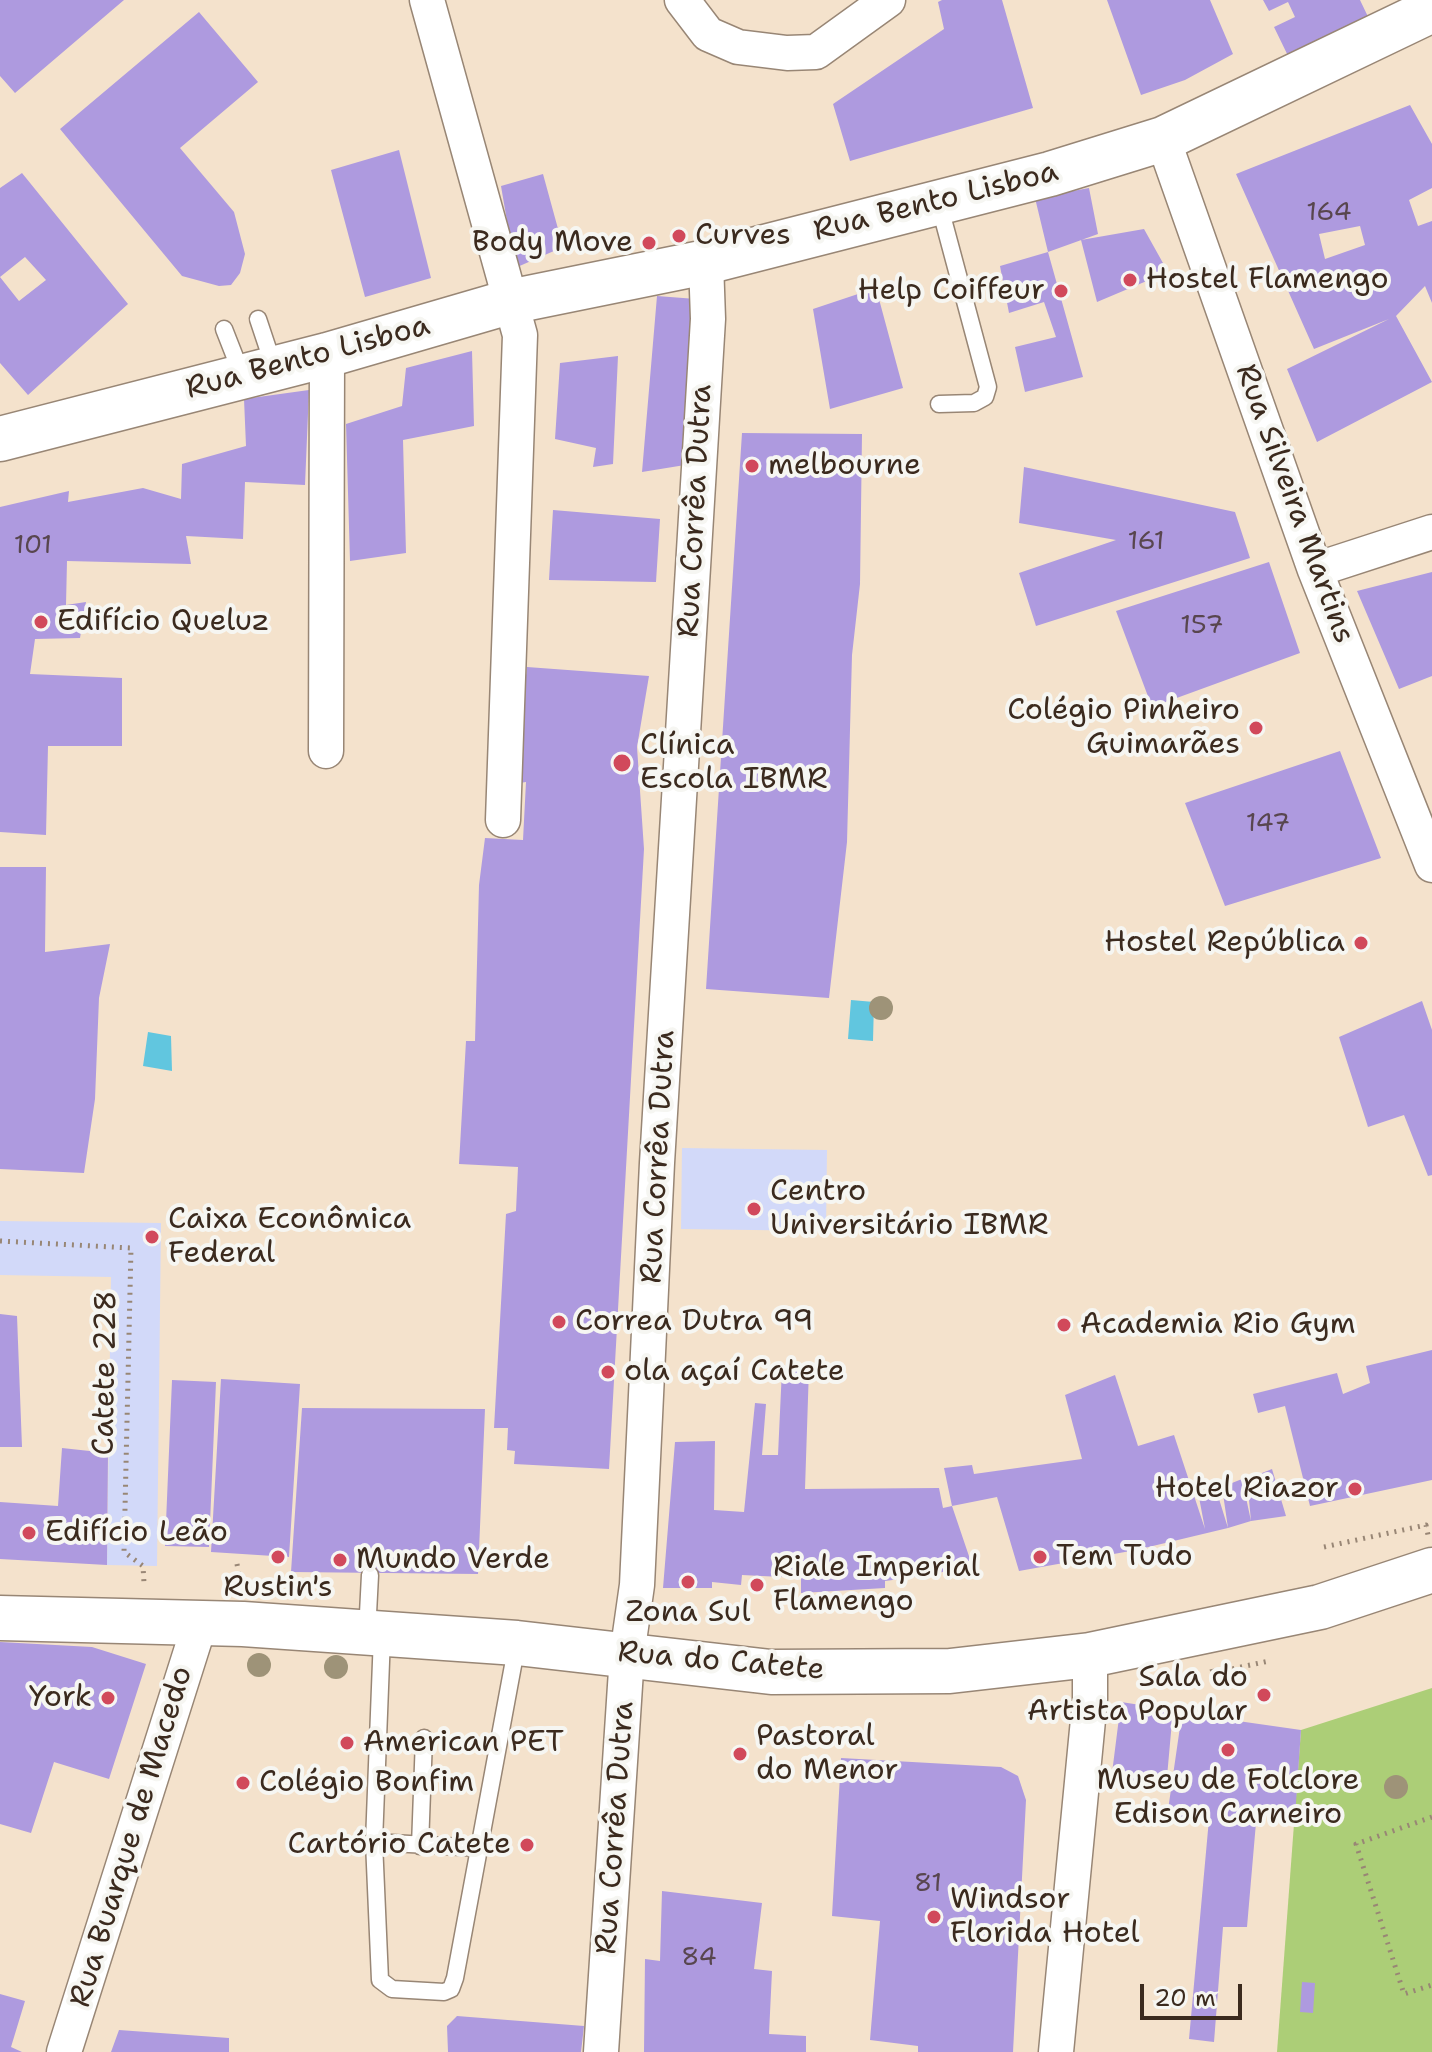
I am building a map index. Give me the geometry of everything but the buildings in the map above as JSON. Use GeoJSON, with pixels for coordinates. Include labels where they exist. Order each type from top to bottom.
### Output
{"type":"FeatureCollection","features":[{"type":"Feature","properties":{"kind":"main road","name":"Rua Bento Lisboa"},"geometry":{"type":"LineString","coordinates":[[0,439],[327,355],[509,302],[706,262],[938,203],[1163,139],[1432,10]]}},
{"type":"Feature","properties":{"kind":"main road","name":"Rua do Catete"},"geometry":{"type":"LineString","coordinates":[[0,1618],[145,1620],[517,1643],[771,1672],[950,1671],[1090,1655],[1320,1607],[1432,1570]]}},
{"type":"Feature","properties":{"kind":"street"},"geometry":{"type":"LineString","coordinates":[[427,0],[520,335],[503,820]]}},
{"type":"Feature","properties":{"kind":"street"},"geometry":{"type":"LineString","coordinates":[[682,0],[708,34],[738,47],[787,53],[816,52],[888,0]]}},
{"type":"Feature","properties":{"kind":"street","name":"Rua Silveira Martins"},"geometry":{"type":"LineString","coordinates":[[1163,139],[1315,570],[1432,865]]}},
{"type":"Feature","properties":{"kind":"street","name":"Rua Corrêa Dutra"},"geometry":{"type":"LineString","coordinates":[[601,2052],[627,1655],[637,1585],[657,1163],[708,319],[706,262]]}},
{"type":"Feature","properties":{"kind":"street"},"geometry":{"type":"LineString","coordinates":[[326,751],[327,355]]}},
{"type":"Feature","properties":{"kind":"street"},"geometry":{"type":"LineString","coordinates":[[1315,570],[1432,532]]}},
{"type":"Feature","properties":{"kind":"street","name":"Rua Buarque de Macedo"},"geometry":{"type":"LineString","coordinates":[[64,2052],[200,1623]]}},
{"type":"Feature","properties":{"kind":"street"},"geometry":{"type":"LineString","coordinates":[[1056,2052],[1090,1699],[1090,1655]]}},
{"type":"Feature","properties":{"kind":"lane"},"geometry":{"type":"LineString","coordinates":[[938,203],[988,387],[985,397],[974,403],[939,404]]}},
{"type":"Feature","properties":{"kind":"lane"},"geometry":{"type":"LineString","coordinates":[[258,319],[258,373]]}},
{"type":"Feature","properties":{"kind":"lane"},"geometry":{"type":"LineString","coordinates":[[224,329],[258,373]]}},
{"type":"Feature","properties":{"kind":"lane"},"geometry":{"type":"LineString","coordinates":[[370,1575],[374,1636],[374,1842],[380,1980],[392,1989],[444,1992],[451,1989],[455,1978],[517,1643]]}},
{"type":"Feature","properties":{"kind":"lane"},"geometry":{"type":"LineString","coordinates":[[420,1846],[424,1738]]}},
{"type":"Feature","properties":{"kind":"lane"},"geometry":{"type":"LineString","coordinates":[[374,1842],[480,1848]]}},
{"type":"Feature","properties":{"kind":"path","name":"Catete 228"},"geometry":{"type":"LineString","coordinates":[[0,1241],[131,1248],[124,1552],[143,1566],[145,1620]]}},
{"type":"Feature","properties":{"kind":"path"},"geometry":{"type":"LineString","coordinates":[[1324,1547],[1426,1525]]}},
{"type":"Feature","properties":{"kind":"path"},"geometry":{"type":"LineString","coordinates":[[1213,1673],[1274,1660]]}},
{"type":"Feature","properties":{"kind":"path"},"geometry":{"type":"LineString","coordinates":[[1432,1817],[1356,1844],[1404,1994],[1432,1985]]}},
{"type":"Feature","properties":{"kind":"shaded area","name":"Centro Universitário IBMR"},"geometry":{"type":"Polygon","coordinates":[[[682,1148],[827,1150],[826,1231],[681,1229],[682,1148]]]}},
{"type":"Feature","properties":{"kind":"shaded area"},"geometry":{"type":"Polygon","coordinates":[[[0,1221],[161,1223],[157,1566],[107,1565],[111,1277],[0,1275],[0,1221]]]}},
{"type":"Feature","properties":{"kind":"green space"},"geometry":{"type":"Polygon","coordinates":[[[1432,1688],[1432,2052],[1277,2052],[1301,1730],[1432,1688]]]}},
{"type":"Feature","properties":{"kind":"water"},"geometry":{"type":"Polygon","coordinates":[[[851,1000],[874,1002],[873,1041],[848,1039],[851,1000]]]}},
{"type":"Feature","properties":{"kind":"water"},"geometry":{"type":"Polygon","coordinates":[[[148,1032],[171,1036],[172,1071],[143,1066],[148,1032]]]}},
{"type":"Feature","properties":{"kind":"place","name":"Curves"},"geometry":{"type":"Point","coordinates":[679,236]}},
{"type":"Feature","properties":{"kind":"place","name":"Body Move"},"geometry":{"type":"Point","coordinates":[649,243]}},
{"type":"Feature","properties":{"kind":"place","name":"Hostel Flamengo"},"geometry":{"type":"Point","coordinates":[1130,280]}},
{"type":"Feature","properties":{"kind":"place","name":"Help Coiffeur"},"geometry":{"type":"Point","coordinates":[1061,291]}},
{"type":"Feature","properties":{"kind":"place","name":"melbourne"},"geometry":{"type":"Point","coordinates":[752,466]}},
{"type":"Feature","properties":{"kind":"place","name":"Edifício Queluz"},"geometry":{"type":"Point","coordinates":[41,622]}},
{"type":"Feature","properties":{"kind":"place","name":"Colégio Pinheiro Guimarães"},"geometry":{"type":"Point","coordinates":[1256,728]}},
{"type":"Feature","properties":{"kind":"place","name":"Clínica Escola IBMR"},"geometry":{"type":"Point","coordinates":[622,763]}},
{"type":"Feature","properties":{"kind":"place","name":"Hostel República"},"geometry":{"type":"Point","coordinates":[1361,943]}},
{"type":"Feature","properties":{"kind":"place","name":"Centro Universitário IBMR"},"geometry":{"type":"Point","coordinates":[754,1209]}},
{"type":"Feature","properties":{"kind":"place","name":"Caixa Econômica Federal"},"geometry":{"type":"Point","coordinates":[152,1237]}},
{"type":"Feature","properties":{"kind":"place","name":"Correa Dutra 99"},"geometry":{"type":"Point","coordinates":[559,1322]}},
{"type":"Feature","properties":{"kind":"place","name":"Academia Rio Gym"},"geometry":{"type":"Point","coordinates":[1064,1325]}},
{"type":"Feature","properties":{"kind":"place","name":"ola açaí Catete"},"geometry":{"type":"Point","coordinates":[608,1372]}},
{"type":"Feature","properties":{"kind":"place","name":"Hotel Riazor"},"geometry":{"type":"Point","coordinates":[1355,1489]}},
{"type":"Feature","properties":{"kind":"place","name":"Edifício Leão"},"geometry":{"type":"Point","coordinates":[29,1533]}},
{"type":"Feature","properties":{"kind":"place","name":"Rustin's"},"geometry":{"type":"Point","coordinates":[278,1557]}},
{"type":"Feature","properties":{"kind":"place","name":"Tem Tudo"},"geometry":{"type":"Point","coordinates":[1040,1557]}},
{"type":"Feature","properties":{"kind":"place","name":"Mundo Verde"},"geometry":{"type":"Point","coordinates":[340,1560]}},
{"type":"Feature","properties":{"kind":"place","name":"Zona Sul"},"geometry":{"type":"Point","coordinates":[688,1582]}},
{"type":"Feature","properties":{"kind":"place","name":"Riale Imperial Flamengo"},"geometry":{"type":"Point","coordinates":[757,1585]}},
{"type":"Feature","properties":{"kind":"place","name":"Sala do Artista Popular"},"geometry":{"type":"Point","coordinates":[1264,1695]}},
{"type":"Feature","properties":{"kind":"place","name":"York"},"geometry":{"type":"Point","coordinates":[108,1698]}},
{"type":"Feature","properties":{"kind":"place","name":"American PET"},"geometry":{"type":"Point","coordinates":[347,1743]}},
{"type":"Feature","properties":{"kind":"place","name":"Museu de Folclore Edison Carneiro"},"geometry":{"type":"Point","coordinates":[1228,1750]}},
{"type":"Feature","properties":{"kind":"place","name":"Pastoral do Menor"},"geometry":{"type":"Point","coordinates":[740,1754]}},
{"type":"Feature","properties":{"kind":"place","name":"Colégio Bonfim"},"geometry":{"type":"Point","coordinates":[243,1783]}},
{"type":"Feature","properties":{"kind":"place","name":"Cartório Catete"},"geometry":{"type":"Point","coordinates":[527,1845]}},
{"type":"Feature","properties":{"kind":"place","name":"Windsor Florida Hotel"},"geometry":{"type":"Point","coordinates":[934,1917]}}]}
